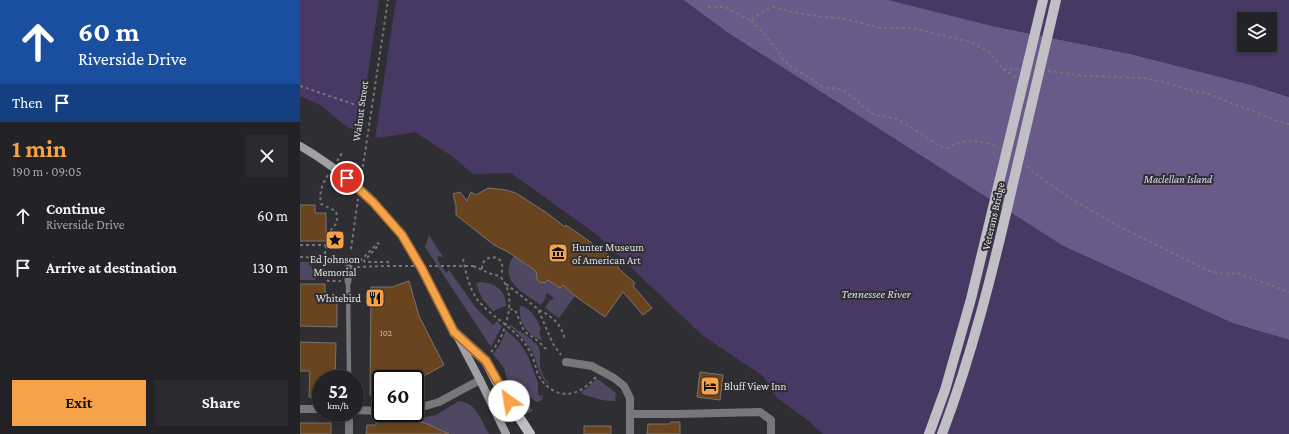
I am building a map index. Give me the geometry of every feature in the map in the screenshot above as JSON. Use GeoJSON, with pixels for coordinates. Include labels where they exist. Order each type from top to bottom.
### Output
{"type":"FeatureCollection","features":[{"type":"Feature","properties":{"kind":"main road","name":"Veterans Bridge"},"geometry":{"type":"LineString","coordinates":[[929,434],[945,390],[971,299],[1043,0]]}},
{"type":"Feature","properties":{"kind":"main road","name":"Veterans Bridge"},"geometry":{"type":"LineString","coordinates":[[942,434],[974,338],[994,263],[1056,0]]}},
{"type":"Feature","properties":{"kind":"main road"},"geometry":{"type":"LineString","coordinates":[[300,146],[331,165],[347,178],[373,202],[402,235],[422,269],[480,380],[506,434]]}},
{"type":"Feature","properties":{"kind":"main road"},"geometry":{"type":"LineString","coordinates":[[454,332],[486,361],[499,386],[530,434]]}},
{"type":"Feature","properties":{"kind":"street"},"geometry":{"type":"LineString","coordinates":[[348,281],[349,267]]}},
{"type":"Feature","properties":{"kind":"street"},"geometry":{"type":"LineString","coordinates":[[566,362],[592,366],[614,378],[624,386],[630,398],[630,434]]}},
{"type":"Feature","properties":{"kind":"street"},"geometry":{"type":"LineString","coordinates":[[424,406],[439,402],[480,380]]}},
{"type":"Feature","properties":{"kind":"street"},"geometry":{"type":"LineString","coordinates":[[300,409],[312,409]]}},
{"type":"Feature","properties":{"kind":"street"},"geometry":{"type":"LineString","coordinates":[[630,414],[760,412],[771,420],[771,434]]}},
{"type":"Feature","properties":{"kind":"street"},"geometry":{"type":"LineString","coordinates":[[349,422],[349,434]]}},
{"type":"Feature","properties":{"kind":"lane"},"geometry":{"type":"LineString","coordinates":[[348,281],[349,370]]}},
{"type":"Feature","properties":{"kind":"path","name":"Walnut Street"},"geometry":{"type":"LineString","coordinates":[[361,183],[388,0]]}},
{"type":"Feature","properties":{"kind":"path"},"geometry":{"type":"LineString","coordinates":[[708,7],[725,7],[751,21],[762,31],[778,51],[783,60],[794,69],[808,76],[821,86],[844,91],[871,113],[897,119],[941,148],[949,148],[953,144],[973,141],[1001,148]]}},
{"type":"Feature","properties":{"kind":"path"},"geometry":{"type":"LineString","coordinates":[[751,21],[761,12],[773,7],[801,14],[846,19],[882,28],[912,28],[971,42],[992,54],[1003,69],[1020,82]]}},
{"type":"Feature","properties":{"kind":"path"},"geometry":{"type":"LineString","coordinates":[[1003,69],[1019,69]]}},
{"type":"Feature","properties":{"kind":"path"},"geometry":{"type":"LineString","coordinates":[[1047,71],[1086,76],[1143,78],[1160,81],[1206,93],[1289,124]]}},
{"type":"Feature","properties":{"kind":"path"},"geometry":{"type":"LineString","coordinates":[[300,86],[356,105]]}},
{"type":"Feature","properties":{"kind":"path"},"geometry":{"type":"LineString","coordinates":[[335,165],[342,153]]}},
{"type":"Feature","properties":{"kind":"path"},"geometry":{"type":"LineString","coordinates":[[1027,166],[1068,197],[1112,222],[1195,264],[1223,274],[1238,273],[1289,292]]}},
{"type":"Feature","properties":{"kind":"path"},"geometry":{"type":"LineString","coordinates":[[331,170],[322,184],[320,191],[321,204],[336,210],[337,218],[337,223],[329,234],[326,245],[325,279],[328,281],[348,281]]}},
{"type":"Feature","properties":{"kind":"path"},"geometry":{"type":"LineString","coordinates":[[351,249],[359,198]]}},
{"type":"Feature","properties":{"kind":"path"},"geometry":{"type":"LineString","coordinates":[[349,267],[360,261],[378,243],[380,245],[364,261],[388,262],[388,266]]}},
{"type":"Feature","properties":{"kind":"path"},"geometry":{"type":"LineString","coordinates":[[300,245],[326,245]]}},
{"type":"Feature","properties":{"kind":"path"},"geometry":{"type":"LineString","coordinates":[[300,257],[331,258]]}},
{"type":"Feature","properties":{"kind":"path"},"geometry":{"type":"LineString","coordinates":[[482,269],[487,258],[498,258],[503,269],[500,276]]}},
{"type":"Feature","properties":{"kind":"path"},"geometry":{"type":"LineString","coordinates":[[463,259],[477,299],[487,310],[519,336],[534,361],[543,383],[563,394],[570,394],[588,386],[597,376]]}},
{"type":"Feature","properties":{"kind":"path"},"geometry":{"type":"LineString","coordinates":[[366,268],[388,266],[473,266],[482,269],[488,274],[500,276],[506,284],[510,294],[509,309],[506,325],[489,354]]}},
{"type":"Feature","properties":{"kind":"path"},"geometry":{"type":"LineString","coordinates":[[506,284],[556,322],[561,328],[565,339]]}},
{"type":"Feature","properties":{"kind":"path"},"geometry":{"type":"LineString","coordinates":[[509,309],[515,310],[524,331],[538,341],[547,350]]}},
{"type":"Feature","properties":{"kind":"path"},"geometry":{"type":"LineString","coordinates":[[538,309],[553,344],[566,362]]}},
{"type":"Feature","properties":{"kind":"shaded area"},"geometry":{"type":"Polygon","coordinates":[[[429,235],[443,257],[438,256],[438,261],[446,273],[449,270],[476,308],[493,325],[497,321],[502,326],[491,347],[425,247],[429,235]]]}},
{"type":"Feature","properties":{"kind":"shaded area"},"geometry":{"type":"Polygon","coordinates":[[[514,255],[538,273],[537,279],[539,282],[545,283],[548,280],[560,288],[563,285],[575,296],[559,318],[545,308],[550,300],[554,298],[547,293],[541,305],[514,285],[510,279],[509,272],[510,264],[514,255]]]}},
{"type":"Feature","properties":{"kind":"shaded area"},"geometry":{"type":"Polygon","coordinates":[[[300,262],[310,262],[316,280],[300,280],[300,262]]]}},
{"type":"Feature","properties":{"kind":"shaded area"},"geometry":{"type":"Polygon","coordinates":[[[480,282],[499,288],[504,296],[506,306],[495,310],[494,312],[479,292],[476,284],[480,282]]]}},
{"type":"Feature","properties":{"kind":"shaded area"},"geometry":{"type":"Polygon","coordinates":[[[520,306],[528,309],[536,319],[541,330],[539,332],[542,340],[536,338],[524,327],[520,317],[520,306]]]}},
{"type":"Feature","properties":{"kind":"shaded area"},"geometry":{"type":"Polygon","coordinates":[[[510,324],[536,343],[540,353],[541,372],[549,383],[548,384],[542,377],[531,350],[510,326],[510,324]]]}},
{"type":"Feature","properties":{"kind":"shaded area"},"geometry":{"type":"Polygon","coordinates":[[[506,330],[519,342],[528,356],[538,383],[538,394],[540,396],[543,395],[542,400],[537,402],[518,389],[533,411],[528,413],[520,412],[508,392],[508,383],[504,368],[493,354],[500,345],[506,330]]]}},
{"type":"Feature","properties":{"kind":"shaded area"},"geometry":{"type":"Polygon","coordinates":[[[596,379],[616,393],[615,401],[602,400],[582,394],[581,392],[596,379]]]}},
{"type":"Feature","properties":{"kind":"shaded area"},"geometry":{"type":"Polygon","coordinates":[[[459,401],[465,402],[478,413],[489,434],[447,434],[435,427],[417,422],[424,422],[424,417],[436,415],[459,401]]]}},
{"type":"Feature","properties":{"kind":"green space","name":"Maclellan Island"},"geometry":{"type":"Polygon","coordinates":[[[683,0],[889,0],[993,26],[1131,54],[1252,85],[1289,97],[1289,340],[1232,323],[1063,246],[728,33],[683,0]]]}},
{"type":"Feature","properties":{"kind":"water","name":"Tennessee River"},"geometry":{"type":"Polygon","coordinates":[[[300,0],[683,0],[728,33],[1063,246],[1232,323],[1289,340],[1289,434],[823,434],[805,418],[777,398],[763,376],[702,335],[597,235],[511,173],[473,174],[453,157],[415,132],[379,138],[347,127],[320,105],[300,96],[300,0]]]}},
{"type":"Feature","properties":{"kind":"water"},"geometry":{"type":"Polygon","coordinates":[[[889,0],[1289,0],[1289,97],[1252,85],[1131,54],[993,26],[889,0]]]}},
{"type":"Feature","properties":{"kind":"pier"},"geometry":{"type":"Polygon","coordinates":[[[379,0],[396,0],[375,139],[359,133],[379,0]]]}},
{"type":"Feature","properties":{"kind":"building","name":"Hunter Museum of American Art"},"geometry":{"type":"Polygon","coordinates":[[[488,188],[516,193],[606,253],[618,264],[618,268],[635,283],[633,286],[652,308],[643,315],[623,292],[605,317],[575,296],[563,285],[560,288],[548,280],[545,283],[539,282],[536,271],[508,252],[494,245],[456,215],[456,205],[453,194],[460,192],[467,201],[471,192],[476,195],[488,188]]]}},
{"type":"Feature","properties":{"kind":"building"},"geometry":{"type":"Polygon","coordinates":[[[300,205],[315,205],[315,213],[326,213],[326,241],[300,241],[300,205]]]}},
{"type":"Feature","properties":{"kind":"building"},"geometry":{"type":"Polygon","coordinates":[[[409,281],[419,316],[444,365],[424,376],[424,370],[372,370],[372,395],[370,395],[371,287],[392,287],[409,281]]]}},
{"type":"Feature","properties":{"kind":"building"},"geometry":{"type":"Polygon","coordinates":[[[300,284],[325,284],[325,299],[337,299],[337,327],[300,326],[300,284]]]}},
{"type":"Feature","properties":{"kind":"building"},"geometry":{"type":"Polygon","coordinates":[[[300,342],[336,343],[335,370],[312,370],[312,397],[309,397],[310,371],[300,371],[300,342]]]}},
{"type":"Feature","properties":{"kind":"building","name":"Bluff View Inn"},"geometry":{"type":"Polygon","coordinates":[[[700,372],[723,375],[720,400],[697,397],[700,372]]]}},
{"type":"Feature","properties":{"kind":"building"},"geometry":{"type":"Polygon","coordinates":[[[376,422],[419,422],[425,423],[449,434],[366,434],[367,425],[376,425],[376,422]]]}},
{"type":"Feature","properties":{"kind":"building"},"geometry":{"type":"Polygon","coordinates":[[[671,422],[680,422],[680,434],[647,434],[648,424],[670,424],[671,422]]]}},
{"type":"Feature","properties":{"kind":"building"},"geometry":{"type":"Polygon","coordinates":[[[300,423],[331,423],[331,434],[300,434],[300,423]]]}},
{"type":"Feature","properties":{"kind":"building"},"geometry":{"type":"Polygon","coordinates":[[[584,426],[611,426],[611,434],[584,434],[584,426]]]}},
{"type":"Feature","properties":{"kind":"place","name":"Ed Johnson Memorial"},"geometry":{"type":"Point","coordinates":[335,240]}},
{"type":"Feature","properties":{"kind":"place","name":"Hunter Museum of American Art"},"geometry":{"type":"Point","coordinates":[558,253]}},
{"type":"Feature","properties":{"kind":"place","name":"Whitebird"},"geometry":{"type":"Point","coordinates":[375,298]}},
{"type":"Feature","properties":{"kind":"place","name":"Bluff View Inn"},"geometry":{"type":"Point","coordinates":[710,386]}},
{"type":"Feature","properties":{"kind":"route"},"geometry":{"type":"LineString","coordinates":[[347,178],[363,191],[402,235],[422,269],[454,332],[486,361],[509,401]]}}]}
